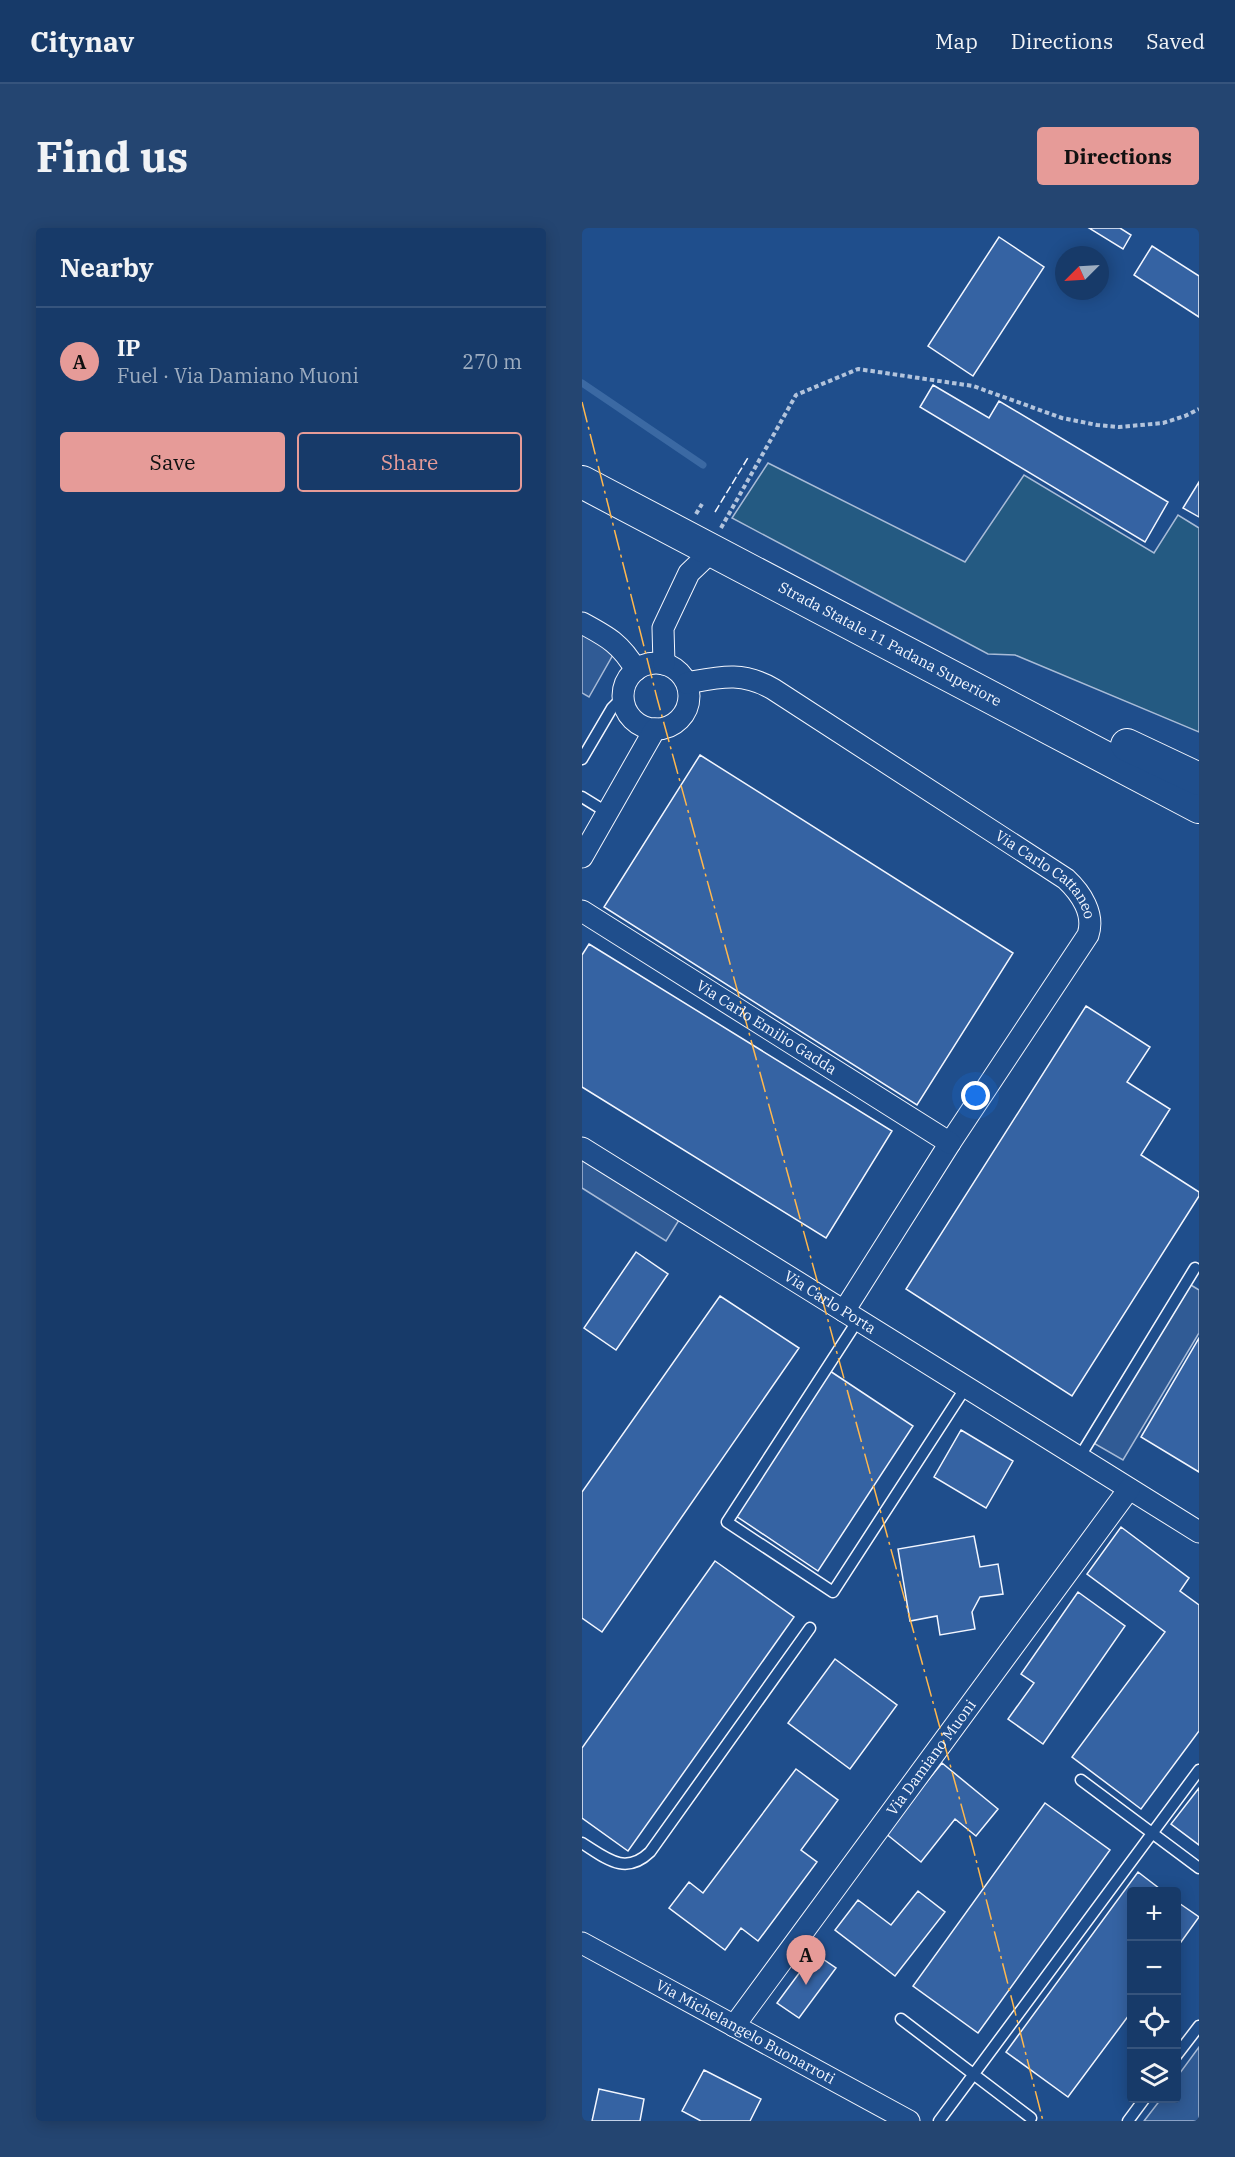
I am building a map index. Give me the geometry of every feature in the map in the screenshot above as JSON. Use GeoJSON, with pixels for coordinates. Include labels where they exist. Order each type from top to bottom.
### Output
{"type":"FeatureCollection","features":[{"type":"Feature","properties":{"kind":"main road","name":"Strada Statale 11 Padana Superiore"},"geometry":{"type":"LineString","coordinates":[[582,482],[1199,807]]}},
{"type":"Feature","properties":{"kind":"main road"},"geometry":{"type":"LineString","coordinates":[[1002,703],[1074,717],[1199,779]]}},
{"type":"Feature","properties":{"kind":"street"},"geometry":{"type":"LineString","coordinates":[[664,664],[663,628],[689,573],[712,551]]}},
{"type":"Feature","properties":{"kind":"street"},"geometry":{"type":"LineString","coordinates":[[582,623],[621,647],[636,670]]}},
{"type":"Feature","properties":{"kind":"street"},"geometry":{"type":"LineString","coordinates":[[654,663],[664,664],[681,675],[687,683],[689,692],[686,711],[674,725],[655,729],[645,728],[630,716],[623,697],[624,687],[636,670],[654,663]]}},
{"type":"Feature","properties":{"kind":"street","name":"Via Carlo Cattaneo"},"geometry":{"type":"LineString","coordinates":[[687,683],[736,676],[760,682],[1066,879],[1081,897],[1090,917],[1091,926],[1088,935],[951,1143],[851,1316]]}},
{"type":"Feature","properties":{"kind":"street"},"geometry":{"type":"LineString","coordinates":[[582,857],[655,729]]}},
{"type":"Feature","properties":{"kind":"street","name":"Via Carlo Emilio Gadda"},"geometry":{"type":"LineString","coordinates":[[582,910],[951,1143]]}},
{"type":"Feature","properties":{"kind":"street","name":"Via Carlo Porta"},"geometry":{"type":"LineString","coordinates":[[582,1148],[1199,1532]]}},
{"type":"Feature","properties":{"kind":"street","name":"Via Damiano Muoni"},"geometry":{"type":"LineString","coordinates":[[734,2026],[1129,1489]]}},
{"type":"Feature","properties":{"kind":"street","name":"Via Michelangelo Buonarroti"},"geometry":{"type":"LineString","coordinates":[[582,1943],[909,2121]]}},
{"type":"Feature","properties":{"kind":"lane"},"geometry":{"type":"LineString","coordinates":[[582,759],[612,708],[623,697]]}},
{"type":"Feature","properties":{"kind":"lane"},"geometry":{"type":"LineString","coordinates":[[582,797],[608,813]]}},
{"type":"Feature","properties":{"kind":"lane"},"geometry":{"type":"LineString","coordinates":[[1079,1458],[1195,1268]]}},
{"type":"Feature","properties":{"kind":"lane"},"geometry":{"type":"LineString","coordinates":[[851,1316],[727,1522],[833,1592],[966,1387]]}},
{"type":"Feature","properties":{"kind":"lane"},"geometry":{"type":"LineString","coordinates":[[582,1843],[622,1864],[635,1863],[650,1852],[810,1628]]}},
{"type":"Feature","properties":{"kind":"lane"},"geometry":{"type":"LineString","coordinates":[[939,2121],[1199,1770]]}},
{"type":"Feature","properties":{"kind":"lane"},"geometry":{"type":"LineString","coordinates":[[1081,1780],[1199,1868]]}},
{"type":"Feature","properties":{"kind":"lane"},"geometry":{"type":"LineString","coordinates":[[901,2019],[1031,2118]]}},
{"type":"Feature","properties":{"kind":"lane"},"geometry":{"type":"LineString","coordinates":[[1181,2049],[1199,2026]]}},
{"type":"Feature","properties":{"kind":"lane"},"geometry":{"type":"LineString","coordinates":[[1128,2121],[1141,2103]]}},
{"type":"Feature","properties":{"kind":"path"},"geometry":{"type":"LineString","coordinates":[[712,551],[723,524],[796,395],[858,369],[974,386],[1062,418],[1097,425],[1119,427],[1151,425],[1185,416],[1199,409]]}},
{"type":"Feature","properties":{"kind":"shaded area"},"geometry":{"type":"Polygon","coordinates":[[[768,463],[965,562],[1024,475],[1154,553],[1178,515],[1199,528],[1199,732],[1015,655],[988,654],[732,518],[768,463]]]}},
{"type":"Feature","properties":{"kind":"shaded area"},"geometry":{"type":"Polygon","coordinates":[[[582,634],[614,653],[589,697],[582,693],[582,634]]]}},
{"type":"Feature","properties":{"kind":"shaded area"},"geometry":{"type":"Polygon","coordinates":[[[582,1148],[684,1212],[666,1241],[582,1188],[582,1148]]]}},
{"type":"Feature","properties":{"kind":"shaded area"},"geometry":{"type":"Polygon","coordinates":[[[1186,1282],[1199,1290],[1199,1333],[1123,1460],[1090,1441],[1186,1282]]]}},
{"type":"Feature","properties":{"kind":"shaded area"},"geometry":{"type":"Polygon","coordinates":[[[1199,2047],[1199,2121],[1144,2121],[1158,2103],[1181,2103],[1181,2072],[1199,2047]]]}},
{"type":"Feature","properties":{"kind":"building"},"geometry":{"type":"Polygon","coordinates":[[[1089,228],[1120,228],[1131,235],[1123,249],[1089,228]]]}},
{"type":"Feature","properties":{"kind":"building"},"geometry":{"type":"Polygon","coordinates":[[[999,237],[1044,267],[973,376],[928,346],[999,237]]]}},
{"type":"Feature","properties":{"kind":"building"},"geometry":{"type":"Polygon","coordinates":[[[1152,246],[1199,276],[1199,317],[1134,275],[1152,246]]]}},
{"type":"Feature","properties":{"kind":"building"},"geometry":{"type":"Polygon","coordinates":[[[933,385],[989,418],[999,401],[1168,502],[1145,542],[920,407],[933,385]]]}},
{"type":"Feature","properties":{"kind":"building"},"geometry":{"type":"Polygon","coordinates":[[[1199,482],[1199,517],[1183,508],[1199,482]]]}},
{"type":"Feature","properties":{"kind":"building"},"geometry":{"type":"Polygon","coordinates":[[[700,755],[1013,953],[917,1105],[604,907],[700,755]]]}},
{"type":"Feature","properties":{"kind":"building"},"geometry":{"type":"Polygon","coordinates":[[[589,944],[892,1131],[826,1238],[582,1087],[582,955],[589,944]]]}},
{"type":"Feature","properties":{"kind":"building"},"geometry":{"type":"Polygon","coordinates":[[[1086,1006],[1150,1047],[1127,1082],[1170,1109],[1141,1155],[1199,1192],[1199,1196],[1072,1396],[906,1289],[1086,1006]]]}},
{"type":"Feature","properties":{"kind":"building"},"geometry":{"type":"Polygon","coordinates":[[[636,1252],[668,1274],[616,1350],[584,1328],[636,1252]]]}},
{"type":"Feature","properties":{"kind":"building"},"geometry":{"type":"Polygon","coordinates":[[[720,1296],[799,1348],[602,1632],[582,1618],[582,1492],[720,1296]]]}},
{"type":"Feature","properties":{"kind":"building"},"geometry":{"type":"Polygon","coordinates":[[[1199,1338],[1199,1472],[1141,1437],[1199,1338]]]}},
{"type":"Feature","properties":{"kind":"building"},"geometry":{"type":"Polygon","coordinates":[[[830,1371],[913,1426],[818,1571],[736,1516],[830,1371]]]}},
{"type":"Feature","properties":{"kind":"building"},"geometry":{"type":"Polygon","coordinates":[[[961,1430],[1013,1461],[986,1508],[934,1477],[961,1430]]]}},
{"type":"Feature","properties":{"kind":"building"},"geometry":{"type":"Polygon","coordinates":[[[1121,1527],[1189,1578],[1180,1591],[1199,1605],[1199,1731],[1141,1809],[1072,1757],[1165,1632],[1087,1574],[1121,1527]]]}},
{"type":"Feature","properties":{"kind":"building"},"geometry":{"type":"Polygon","coordinates":[[[974,1536],[980,1567],[998,1564],[1003,1594],[980,1597],[972,1612],[975,1629],[940,1635],[937,1616],[910,1621],[898,1549],[974,1536]]]}},
{"type":"Feature","properties":{"kind":"building"},"geometry":{"type":"Polygon","coordinates":[[[715,1561],[794,1617],[628,1851],[582,1818],[582,1748],[715,1561]]]}},
{"type":"Feature","properties":{"kind":"building"},"geometry":{"type":"Polygon","coordinates":[[[1078,1592],[1125,1626],[1043,1744],[1008,1719],[1034,1683],[1021,1674],[1078,1592]]]}},
{"type":"Feature","properties":{"kind":"building"},"geometry":{"type":"Polygon","coordinates":[[[835,1659],[897,1705],[850,1769],[788,1723],[835,1659]]]}},
{"type":"Feature","properties":{"kind":"building"},"geometry":{"type":"Polygon","coordinates":[[[942,1763],[998,1809],[976,1836],[955,1819],[921,1862],[885,1833],[942,1763]]]}},
{"type":"Feature","properties":{"kind":"building"},"geometry":{"type":"Polygon","coordinates":[[[796,1769],[838,1800],[801,1850],[817,1862],[758,1941],[741,1928],[725,1950],[669,1908],[689,1882],[703,1893],[796,1769]]]}},
{"type":"Feature","properties":{"kind":"building"},"geometry":{"type":"Polygon","coordinates":[[[1199,1788],[1199,1845],[1171,1824],[1199,1788]]]}},
{"type":"Feature","properties":{"kind":"building"},"geometry":{"type":"Polygon","coordinates":[[[1045,1803],[1110,1850],[978,2033],[913,1986],[1045,1803]]]}},
{"type":"Feature","properties":{"kind":"building"},"geometry":{"type":"Polygon","coordinates":[[[1138,1872],[1158,1887],[1127,1887],[1138,1872]]]}},
{"type":"Feature","properties":{"kind":"building"},"geometry":{"type":"Polygon","coordinates":[[[1127,1887],[1127,2018],[1068,2097],[1006,2052],[1127,1887]]]}},
{"type":"Feature","properties":{"kind":"building"},"geometry":{"type":"Polygon","coordinates":[[[918,1891],[945,1912],[895,1976],[835,1930],[858,1900],[891,1925],[918,1891]]]}},
{"type":"Feature","properties":{"kind":"building"},"geometry":{"type":"Polygon","coordinates":[[[1181,1904],[1199,1917],[1181,1942],[1181,1904]]]}},
{"type":"Feature","properties":{"kind":"building"},"geometry":{"type":"Polygon","coordinates":[[[814,1953],[836,1968],[799,2018],[777,2003],[814,1953]]]}},
{"type":"Feature","properties":{"kind":"building"},"geometry":{"type":"Polygon","coordinates":[[[704,2070],[761,2099],[750,2121],[701,2121],[682,2111],[704,2070]]]}},
{"type":"Feature","properties":{"kind":"building"},"geometry":{"type":"Polygon","coordinates":[[[599,2089],[644,2099],[640,2121],[592,2121],[599,2089]]]}},
{"type":"Feature","properties":{"kind":"waterway"},"geometry":{"type":"LineString","coordinates":[[582,383],[703,465]]}},
{"type":"Feature","properties":{"kind":"fence"},"geometry":{"type":"LineString","coordinates":[[715,512],[749,456]]}},
{"type":"Feature","properties":{"kind":"power"},"geometry":{"type":"LineString","coordinates":[[582,402],[657,698],[973,1848],[1043,2121]]}},
{"type":"Feature","properties":{"kind":"place","name":"IP"},"geometry":{"type":"Point","coordinates":[806,1985]}}]}
